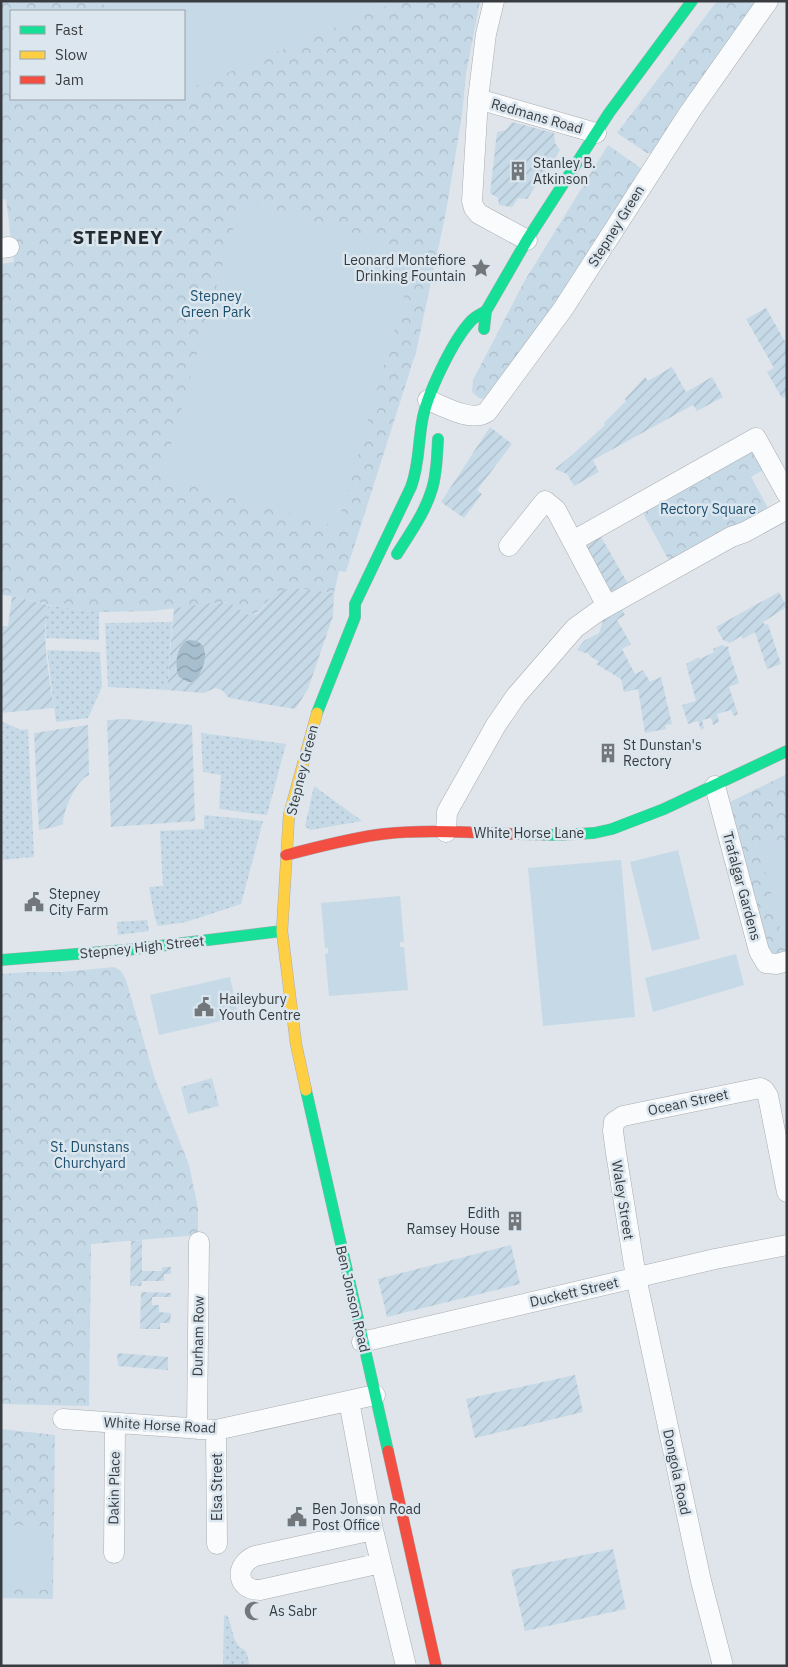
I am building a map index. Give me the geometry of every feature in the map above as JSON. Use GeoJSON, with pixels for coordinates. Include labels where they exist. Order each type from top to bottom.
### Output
{"type":"FeatureCollection","features":[{"type":"Feature","properties":{"kind":"main road","name":"Stepney Green"},"geometry":{"type":"LineString","coordinates":[[477,342],[485,327],[486,311],[527,240],[596,133],[692,1]]}},
{"type":"Feature","properties":{"kind":"main road","name":"Stepney Green"},"geometry":{"type":"LineString","coordinates":[[282,931],[289,815],[306,745],[343,644],[360,613],[355,604],[403,506],[417,471],[422,421],[440,404],[451,350],[471,320],[486,311]]}},
{"type":"Feature","properties":{"kind":"main road"},"geometry":{"type":"LineString","coordinates":[[390,566],[415,525],[432,489],[439,428]]}},
{"type":"Feature","properties":{"kind":"main road","name":"White Horse Lane"},"geometry":{"type":"LineString","coordinates":[[286,855],[344,841],[384,834],[446,832],[559,835],[594,833],[612,829],[716,786],[787,751]]}},
{"type":"Feature","properties":{"kind":"main road","name":"Stepney High Street"},"geometry":{"type":"LineString","coordinates":[[1,960],[126,950],[282,931]]}},
{"type":"Feature","properties":{"kind":"main road","name":"Ben Jonson Road"},"geometry":{"type":"LineString","coordinates":[[282,931],[296,1044],[436,1666]]}},
{"type":"Feature","properties":{"kind":"street","name":"Redmans Road"},"geometry":{"type":"LineString","coordinates":[[494,1],[486,34],[478,99],[472,193],[474,208],[479,214],[527,240]]}},
{"type":"Feature","properties":{"kind":"street","name":"Stepney Green"},"geometry":{"type":"LineString","coordinates":[[440,404],[466,415],[475,416],[482,415],[492,406],[563,309],[690,113],[768,1]]}},
{"type":"Feature","properties":{"kind":"street","name":"Redmans Road"},"geometry":{"type":"LineString","coordinates":[[478,99],[596,133]]}},
{"type":"Feature","properties":{"kind":"street"},"geometry":{"type":"LineString","coordinates":[[572,541],[756,438],[787,494]]}},
{"type":"Feature","properties":{"kind":"street"},"geometry":{"type":"LineString","coordinates":[[509,546],[544,501],[556,510],[607,606]]}},
{"type":"Feature","properties":{"kind":"street"},"geometry":{"type":"LineString","coordinates":[[446,832],[446,812],[496,725],[516,696],[575,628],[607,606],[731,537],[745,532],[787,509]]}},
{"type":"Feature","properties":{"kind":"street","name":"Trafalgar Gardens"},"geometry":{"type":"LineString","coordinates":[[716,786],[759,951],[766,962],[777,964],[787,961]]}},
{"type":"Feature","properties":{"kind":"street","name":"Ocean Street"},"geometry":{"type":"LineString","coordinates":[[614,1122],[623,1116],[756,1088],[764,1090],[768,1096],[787,1192]]}},
{"type":"Feature","properties":{"kind":"street","name":"Waley Street"},"geometry":{"type":"LineString","coordinates":[[614,1122],[613,1131],[636,1277]]}},
{"type":"Feature","properties":{"kind":"street","name":"Durham Row"},"geometry":{"type":"LineString","coordinates":[[199,1242],[207,1430]]}},
{"type":"Feature","properties":{"kind":"street","name":"Duckett Street"},"geometry":{"type":"LineString","coordinates":[[362,1342],[636,1277],[787,1244]]}},
{"type":"Feature","properties":{"kind":"street","name":"Dongola Road"},"geometry":{"type":"LineString","coordinates":[[636,1277],[701,1581],[723,1666]]}},
{"type":"Feature","properties":{"kind":"street","name":"White Horse Road"},"geometry":{"type":"LineString","coordinates":[[63,1419],[207,1430],[375,1395]]}},
{"type":"Feature","properties":{"kind":"street"},"geometry":{"type":"LineString","coordinates":[[349,1401],[372,1530],[406,1666]]}},
{"type":"Feature","properties":{"kind":"street","name":"Dakin Place"},"geometry":{"type":"LineString","coordinates":[[114,1553],[115,1423]]}},
{"type":"Feature","properties":{"kind":"street","name":"Elsa Street"},"geometry":{"type":"LineString","coordinates":[[207,1430],[217,1544]]}},
{"type":"Feature","properties":{"kind":"street"},"geometry":{"type":"LineString","coordinates":[[372,1530],[255,1556],[245,1561],[241,1567],[241,1576],[247,1587],[253,1590],[260,1590],[381,1564]]}},
{"type":"Feature","properties":{"kind":"green space","name":"Stepney Green Park"},"geometry":{"type":"Polygon","coordinates":[[[1,1],[480,1],[466,74],[462,115],[446,212],[416,352],[346,572],[339,571],[334,593],[295,588],[270,598],[261,610],[251,615],[226,602],[152,611],[97,612],[1,595],[1,264],[14,262],[6,199],[1,200],[1,1]]]}},
{"type":"Feature","properties":{"kind":"green space"},"geometry":{"type":"Polygon","coordinates":[[[102,1],[398,1],[185,91],[185,10],[106,10],[102,1]]]}},
{"type":"Feature","properties":{"kind":"green space"},"geometry":{"type":"Polygon","coordinates":[[[717,1],[752,1],[757,5],[652,153],[647,153],[617,133],[717,1]]]}},
{"type":"Feature","properties":{"kind":"green space"},"geometry":{"type":"Polygon","coordinates":[[[512,122],[554,133],[555,143],[560,150],[527,199],[518,198],[512,207],[499,205],[498,198],[490,193],[497,132],[506,130],[512,122]]]}},
{"type":"Feature","properties":{"kind":"green space"},"geometry":{"type":"Polygon","coordinates":[[[608,145],[642,169],[582,271],[485,399],[479,398],[472,392],[473,380],[524,282],[608,145]]]}},
{"type":"Feature","properties":{"kind":"green space"},"geometry":{"type":"Polygon","coordinates":[[[241,201],[417,252],[337,527],[162,476],[241,201]]]}},
{"type":"Feature","properties":{"kind":"green space"},"geometry":{"type":"Polygon","coordinates":[[[766,308],[787,345],[787,396],[782,398],[767,372],[774,368],[746,319],[766,308]]]}},
{"type":"Feature","properties":{"kind":"green space"},"geometry":{"type":"Polygon","coordinates":[[[672,367],[686,392],[712,377],[723,397],[697,411],[693,405],[593,460],[599,472],[574,486],[567,474],[555,469],[605,425],[604,423],[626,401],[625,399],[645,377],[648,381],[672,367]]]}},
{"type":"Feature","properties":{"kind":"green space"},"geometry":{"type":"Polygon","coordinates":[[[490,427],[512,444],[477,490],[482,494],[464,518],[441,502],[490,427]]]}},
{"type":"Feature","properties":{"kind":"green space","name":"Rectory Square"},"geometry":{"type":"Polygon","coordinates":[[[749,451],[754,451],[763,470],[751,477],[769,510],[677,562],[668,559],[644,515],[645,509],[749,451]]]}},
{"type":"Feature","properties":{"kind":"green space"},"geometry":{"type":"Polygon","coordinates":[[[599,533],[628,584],[614,592],[607,590],[584,548],[586,540],[599,533]]]}},
{"type":"Feature","properties":{"kind":"green space"},"geometry":{"type":"Polygon","coordinates":[[[295,588],[334,593],[333,616],[308,689],[295,709],[229,698],[222,690],[215,688],[204,693],[167,690],[174,608],[209,603],[227,603],[251,615],[259,612],[276,592],[295,588]]]}},
{"type":"Feature","properties":{"kind":"green space"},"geometry":{"type":"Polygon","coordinates":[[[779,592],[787,607],[763,622],[765,625],[768,624],[781,664],[767,669],[755,632],[743,639],[741,636],[730,643],[723,640],[716,627],[779,592]]]}},
{"type":"Feature","properties":{"kind":"green space"},"geometry":{"type":"Polygon","coordinates":[[[12,596],[48,605],[45,630],[48,670],[54,708],[1,713],[1,626],[8,626],[12,596]]]}},
{"type":"Feature","properties":{"kind":"green space"},"geometry":{"type":"Polygon","coordinates":[[[48,605],[99,612],[99,640],[46,638],[48,605]]]}},
{"type":"Feature","properties":{"kind":"green space"},"geometry":{"type":"Polygon","coordinates":[[[621,608],[625,615],[617,620],[631,644],[622,649],[635,674],[643,670],[650,682],[661,677],[672,724],[665,725],[666,729],[645,733],[638,689],[624,692],[621,679],[596,664],[599,662],[587,652],[577,650],[584,641],[599,633],[604,618],[621,608]]]}},
{"type":"Feature","properties":{"kind":"green space"},"geometry":{"type":"Polygon","coordinates":[[[172,622],[167,690],[108,687],[105,623],[172,622]]]}},
{"type":"Feature","properties":{"kind":"green space"},"geometry":{"type":"Polygon","coordinates":[[[721,645],[729,647],[739,683],[729,687],[738,714],[734,716],[731,710],[717,714],[719,722],[713,725],[711,718],[702,720],[704,728],[701,730],[698,721],[688,724],[682,705],[696,701],[686,664],[714,652],[713,649],[721,645]]]}},
{"type":"Feature","properties":{"kind":"green space"},"geometry":{"type":"Polygon","coordinates":[[[47,650],[100,652],[102,687],[88,718],[56,722],[47,650]]]}},
{"type":"Feature","properties":{"kind":"green space"},"geometry":{"type":"Polygon","coordinates":[[[125,719],[192,725],[195,821],[111,827],[107,720],[125,719]]]}},
{"type":"Feature","properties":{"kind":"green space"},"geometry":{"type":"Polygon","coordinates":[[[1,721],[21,730],[28,729],[34,857],[1,860],[1,721]]]}},
{"type":"Feature","properties":{"kind":"green space"},"geometry":{"type":"Polygon","coordinates":[[[88,725],[89,775],[79,783],[71,796],[65,811],[63,824],[39,830],[34,733],[88,725]]]}},
{"type":"Feature","properties":{"kind":"green space"},"geometry":{"type":"Polygon","coordinates":[[[201,733],[286,744],[267,815],[219,809],[221,775],[203,772],[201,733]]]}},
{"type":"Feature","properties":{"kind":"green space"},"geometry":{"type":"Polygon","coordinates":[[[787,774],[787,950],[772,955],[768,953],[730,802],[787,774]]]}},
{"type":"Feature","properties":{"kind":"green space"},"geometry":{"type":"Polygon","coordinates":[[[314,786],[362,821],[310,830],[305,826],[314,786]]]}},
{"type":"Feature","properties":{"kind":"green space"},"geometry":{"type":"Polygon","coordinates":[[[204,815],[263,821],[241,904],[186,922],[158,926],[149,887],[163,886],[160,831],[204,829],[204,815]]]}},
{"type":"Feature","properties":{"kind":"green space"},"geometry":{"type":"Polygon","coordinates":[[[787,841],[787,935],[782,936],[759,848],[787,841]]]}},
{"type":"Feature","properties":{"kind":"green space"},"geometry":{"type":"Polygon","coordinates":[[[678,850],[700,939],[652,951],[630,862],[678,850]]]}},
{"type":"Feature","properties":{"kind":"green space"},"geometry":{"type":"Polygon","coordinates":[[[621,860],[635,1017],[543,1026],[528,868],[621,860]]]}},
{"type":"Feature","properties":{"kind":"green space"},"geometry":{"type":"Polygon","coordinates":[[[400,896],[404,942],[400,942],[400,947],[404,947],[408,990],[329,996],[325,954],[328,953],[328,948],[325,948],[321,903],[400,896]]]}},
{"type":"Feature","properties":{"kind":"green space"},"geometry":{"type":"Polygon","coordinates":[[[147,920],[149,931],[118,935],[117,922],[147,920]]]}},
{"type":"Feature","properties":{"kind":"green space"},"geometry":{"type":"Polygon","coordinates":[[[736,954],[744,985],[653,1012],[645,978],[736,954]]]}},
{"type":"Feature","properties":{"kind":"green space","name":"St. Dunstans Churchyard"},"geometry":{"type":"Polygon","coordinates":[[[114,967],[121,971],[126,980],[155,1079],[189,1165],[198,1208],[198,1235],[91,1244],[89,1406],[1,1404],[1,974],[63,972],[114,967]]]}},
{"type":"Feature","properties":{"kind":"green space"},"geometry":{"type":"Polygon","coordinates":[[[230,977],[239,1017],[159,1035],[150,995],[230,977]]]}},
{"type":"Feature","properties":{"kind":"green space"},"geometry":{"type":"Polygon","coordinates":[[[212,1078],[219,1106],[188,1114],[181,1087],[212,1078]]]}},
{"type":"Feature","properties":{"kind":"green space"},"geometry":{"type":"Polygon","coordinates":[[[142,1240],[142,1271],[162,1271],[162,1267],[171,1267],[171,1274],[164,1274],[164,1281],[142,1281],[141,1286],[130,1286],[131,1241],[142,1240]]]}},
{"type":"Feature","properties":{"kind":"green space"},"geometry":{"type":"Polygon","coordinates":[[[511,1245],[520,1284],[387,1317],[378,1279],[511,1245]]]}},
{"type":"Feature","properties":{"kind":"green space"},"geometry":{"type":"Polygon","coordinates":[[[141,1292],[171,1293],[171,1297],[152,1297],[152,1305],[159,1305],[159,1312],[171,1313],[170,1323],[160,1323],[160,1329],[140,1329],[141,1292]]]}},
{"type":"Feature","properties":{"kind":"green space"},"geometry":{"type":"Polygon","coordinates":[[[117,1353],[168,1357],[168,1370],[118,1366],[117,1353]]]}},
{"type":"Feature","properties":{"kind":"green space"},"geometry":{"type":"Polygon","coordinates":[[[575,1375],[583,1412],[475,1438],[466,1399],[575,1375]]]}},
{"type":"Feature","properties":{"kind":"green space"},"geometry":{"type":"Polygon","coordinates":[[[1,1429],[55,1435],[53,1599],[1,1598],[1,1429]]]}},
{"type":"Feature","properties":{"kind":"green space"},"geometry":{"type":"Polygon","coordinates":[[[1,1525],[50,1526],[49,1590],[1,1589],[1,1525]]]}},
{"type":"Feature","properties":{"kind":"green space"},"geometry":{"type":"Polygon","coordinates":[[[613,1549],[626,1609],[525,1631],[511,1570],[613,1549]]]}},
{"type":"Feature","properties":{"kind":"green space"},"geometry":{"type":"Polygon","coordinates":[[[227,1615],[235,1640],[246,1651],[250,1666],[223,1666],[224,1616],[227,1615]]]}},
{"type":"Feature","properties":{"kind":"water"},"geometry":{"type":"Polygon","coordinates":[[[189,640],[200,643],[205,652],[202,669],[192,682],[179,677],[177,672],[177,656],[181,646],[189,640]]]}},
{"type":"Feature","properties":{"kind":"traffic: fast"},"geometry":{"type":"LineString","coordinates":[[484,329],[486,311],[527,240],[609,113],[692,1]]}},
{"type":"Feature","properties":{"kind":"traffic: fast"},"geometry":{"type":"LineString","coordinates":[[317,713],[355,617],[355,604],[414,479],[424,411],[434,384],[455,342],[470,322],[486,311]]}},
{"type":"Feature","properties":{"kind":"traffic: fast"},"geometry":{"type":"LineString","coordinates":[[397,554],[417,523],[429,498],[437,464],[438,439]]}},
{"type":"Feature","properties":{"kind":"traffic: fast"},"geometry":{"type":"LineString","coordinates":[[517,834],[559,835],[594,833],[612,829],[664,809],[787,751]]}},
{"type":"Feature","properties":{"kind":"traffic: fast"},"geometry":{"type":"LineString","coordinates":[[1,960],[126,950],[282,931]]}},
{"type":"Feature","properties":{"kind":"traffic: fast"},"geometry":{"type":"LineString","coordinates":[[306,1090],[388,1451]]}},
{"type":"Feature","properties":{"kind":"traffic: slow"},"geometry":{"type":"LineString","coordinates":[[306,1090],[296,1044],[282,931],[289,815],[317,713]]}},
{"type":"Feature","properties":{"kind":"traffic: jam"},"geometry":{"type":"LineString","coordinates":[[286,855],[346,840],[383,834],[433,832],[517,834]]}},
{"type":"Feature","properties":{"kind":"traffic: jam"},"geometry":{"type":"LineString","coordinates":[[388,1451],[436,1666]]}},
{"type":"Feature","properties":{"kind":"place","name":"Stanley B. Atkinson"},"geometry":{"type":"Point","coordinates":[518,171]}},
{"type":"Feature","properties":{"kind":"place","name":"Leonard Montefiore Drinking Fountain"},"geometry":{"type":"Point","coordinates":[481,268]}},
{"type":"Feature","properties":{"kind":"place","name":"St Dunstan's Rectory"},"geometry":{"type":"Point","coordinates":[608,753]}},
{"type":"Feature","properties":{"kind":"place","name":"Stepney City Farm"},"geometry":{"type":"Point","coordinates":[34,902]}},
{"type":"Feature","properties":{"kind":"place","name":"Haileybury Youth Centre"},"geometry":{"type":"Point","coordinates":[204,1007]}},
{"type":"Feature","properties":{"kind":"place","name":"Edith Ramsey House"},"geometry":{"type":"Point","coordinates":[515,1221]}},
{"type":"Feature","properties":{"kind":"place","name":"Ben Jonson Road Post Office"},"geometry":{"type":"Point","coordinates":[297,1517]}},
{"type":"Feature","properties":{"kind":"place","name":"As Sabr"},"geometry":{"type":"Point","coordinates":[254,1611]}},
{"type":"Feature","properties":{"kind":"district","name":"STEPNEY"},"geometry":{"type":"Point","coordinates":[118,237]}}]}
